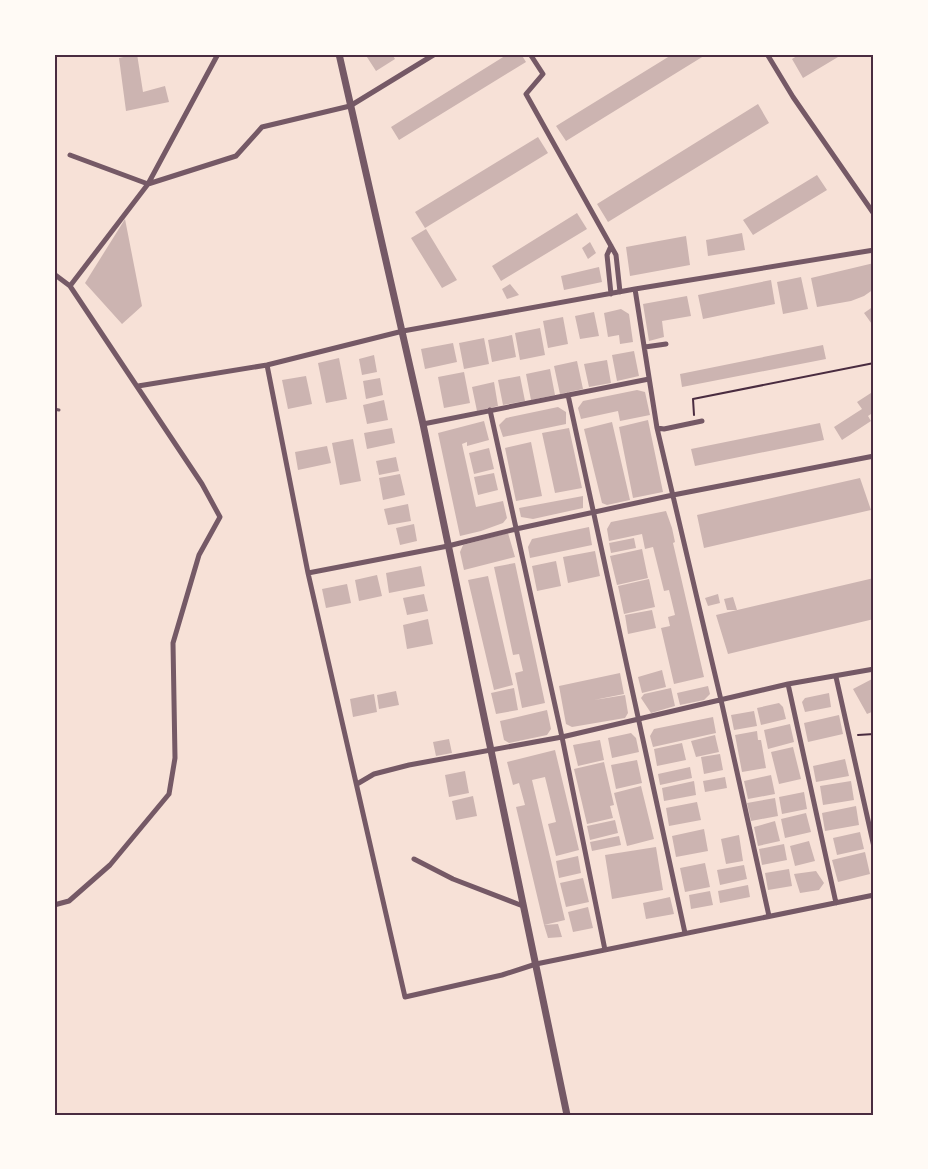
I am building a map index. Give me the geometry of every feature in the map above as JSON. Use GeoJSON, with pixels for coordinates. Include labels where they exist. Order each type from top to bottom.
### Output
{"type":"FeatureCollection","features":[{"type":"Feature","properties":{"kind":"street"},"geometry":{"type":"LineString","coordinates":[[70,286],[148,184],[218,54]]}},
{"type":"Feature","properties":{"kind":"street"},"geometry":{"type":"LineString","coordinates":[[339,54],[423,424],[567,1115]]}},
{"type":"Feature","properties":{"kind":"street"},"geometry":{"type":"LineString","coordinates":[[70,155],[148,184],[236,156],[262,127],[350,106],[435,54]]}},
{"type":"Feature","properties":{"kind":"street"},"geometry":{"type":"LineString","coordinates":[[530,54],[543,74],[526,94],[611,246],[615,255],[620,292]]}},
{"type":"Feature","properties":{"kind":"street"},"geometry":{"type":"LineString","coordinates":[[767,54],[793,97],[874,214]]}},
{"type":"Feature","properties":{"kind":"street"},"geometry":{"type":"LineString","coordinates":[[611,246],[607,255],[611,294]]}},
{"type":"Feature","properties":{"kind":"street"},"geometry":{"type":"LineString","coordinates":[[138,386],[267,365],[403,331],[634,289],[874,250]]}},
{"type":"Feature","properties":{"kind":"street"},"geometry":{"type":"LineString","coordinates":[[54,274],[70,286],[202,484],[220,517],[199,555],[173,644],[175,758],[169,794],[110,865],[69,901],[54,904]]}},
{"type":"Feature","properties":{"kind":"street"},"geometry":{"type":"LineString","coordinates":[[634,289],[657,428],[769,916]]}},
{"type":"Feature","properties":{"kind":"street"},"geometry":{"type":"LineString","coordinates":[[645,347],[666,344]]}},
{"type":"Feature","properties":{"kind":"street"},"geometry":{"type":"LineString","coordinates":[[267,365],[308,573],[405,997],[502,975],[536,964],[874,895]]}},
{"type":"Feature","properties":{"kind":"street"},"geometry":{"type":"LineString","coordinates":[[423,424],[649,379]]}},
{"type":"Feature","properties":{"kind":"street"},"geometry":{"type":"LineString","coordinates":[[568,395],[685,933]]}},
{"type":"Feature","properties":{"kind":"street"},"geometry":{"type":"LineString","coordinates":[[490,410],[562,737],[605,950]]}},
{"type":"Feature","properties":{"kind":"street"},"geometry":{"type":"LineString","coordinates":[[657,428],[664,429],[702,421]]}},
{"type":"Feature","properties":{"kind":"street"},"geometry":{"type":"LineString","coordinates":[[308,573],[448,546],[673,495],[873,458]]}},
{"type":"Feature","properties":{"kind":"street"},"geometry":{"type":"LineString","coordinates":[[357,784],[374,774],[409,765],[562,737],[788,684],[874,669]]}},
{"type":"Feature","properties":{"kind":"street"},"geometry":{"type":"LineString","coordinates":[[836,677],[874,847]]}},
{"type":"Feature","properties":{"kind":"street"},"geometry":{"type":"LineString","coordinates":[[788,684],[836,903]]}},
{"type":"Feature","properties":{"kind":"street"},"geometry":{"type":"LineString","coordinates":[[414,859],[453,879],[523,906]]}},
{"type":"Feature","properties":{"kind":"path"},"geometry":{"type":"LineString","coordinates":[[695,422],[693,399],[874,363]]}},
{"type":"Feature","properties":{"kind":"path"},"geometry":{"type":"LineString","coordinates":[[849,736],[874,734]]}},
{"type":"Feature","properties":{"kind":"building"},"geometry":{"type":"Polygon","coordinates":[[[137,54],[143,92],[165,86],[169,102],[126,111],[119,58],[137,54]]]}},
{"type":"Feature","properties":{"kind":"building"},"geometry":{"type":"Polygon","coordinates":[[[365,54],[392,54],[395,59],[376,71],[365,54]]]}},
{"type":"Feature","properties":{"kind":"building"},"geometry":{"type":"Polygon","coordinates":[[[508,54],[521,54],[526,62],[399,140],[391,127],[508,54]]]}},
{"type":"Feature","properties":{"kind":"building"},"geometry":{"type":"Polygon","coordinates":[[[673,54],[707,54],[566,141],[556,126],[673,54]]]}},
{"type":"Feature","properties":{"kind":"building"},"geometry":{"type":"Polygon","coordinates":[[[800,54],[843,54],[803,78],[792,59],[800,54]]]}},
{"type":"Feature","properties":{"kind":"building"},"geometry":{"type":"Polygon","coordinates":[[[758,104],[769,123],[608,222],[597,204],[758,104]]]}},
{"type":"Feature","properties":{"kind":"building"},"geometry":{"type":"Polygon","coordinates":[[[538,137],[548,153],[425,228],[415,212],[538,137]]]}},
{"type":"Feature","properties":{"kind":"building"},"geometry":{"type":"Polygon","coordinates":[[[817,175],[827,190],[753,235],[743,220],[817,175]]]}},
{"type":"Feature","properties":{"kind":"building"},"geometry":{"type":"Polygon","coordinates":[[[577,213],[587,229],[501,281],[492,266],[577,213]]]}},
{"type":"Feature","properties":{"kind":"building"},"geometry":{"type":"Polygon","coordinates":[[[125,219],[142,306],[122,324],[85,283],[125,219]]]}},
{"type":"Feature","properties":{"kind":"building"},"geometry":{"type":"Polygon","coordinates":[[[426,229],[457,280],[442,288],[411,238],[426,229]]]}},
{"type":"Feature","properties":{"kind":"building"},"geometry":{"type":"Polygon","coordinates":[[[742,233],[745,250],[708,256],[706,240],[742,233]]]}},
{"type":"Feature","properties":{"kind":"building"},"geometry":{"type":"Polygon","coordinates":[[[686,236],[690,265],[630,276],[626,247],[686,236]]]}},
{"type":"Feature","properties":{"kind":"building"},"geometry":{"type":"Polygon","coordinates":[[[590,242],[596,253],[588,259],[582,248],[590,242]]]}},
{"type":"Feature","properties":{"kind":"building"},"geometry":{"type":"Polygon","coordinates":[[[874,263],[874,289],[851,301],[817,307],[811,278],[874,263]]]}},
{"type":"Feature","properties":{"kind":"building"},"geometry":{"type":"Polygon","coordinates":[[[599,267],[602,282],[564,290],[561,276],[599,267]]]}},
{"type":"Feature","properties":{"kind":"building"},"geometry":{"type":"Polygon","coordinates":[[[801,277],[808,309],[783,314],[777,282],[801,277]]]}},
{"type":"Feature","properties":{"kind":"building"},"geometry":{"type":"Polygon","coordinates":[[[771,280],[775,304],[703,319],[698,295],[771,280]]]}},
{"type":"Feature","properties":{"kind":"building"},"geometry":{"type":"Polygon","coordinates":[[[510,284],[519,295],[507,299],[502,289],[510,284]]]}},
{"type":"Feature","properties":{"kind":"building"},"geometry":{"type":"Polygon","coordinates":[[[687,296],[691,316],[662,321],[664,337],[649,341],[643,304],[687,296]]]}},
{"type":"Feature","properties":{"kind":"building"},"geometry":{"type":"Polygon","coordinates":[[[874,306],[874,327],[864,313],[874,306]]]}},
{"type":"Feature","properties":{"kind":"building"},"geometry":{"type":"Polygon","coordinates":[[[621,309],[629,314],[633,342],[620,344],[619,335],[608,337],[604,313],[621,309]]]}},
{"type":"Feature","properties":{"kind":"building"},"geometry":{"type":"Polygon","coordinates":[[[594,312],[599,336],[580,339],[575,316],[594,312]]]}},
{"type":"Feature","properties":{"kind":"building"},"geometry":{"type":"Polygon","coordinates":[[[563,317],[568,344],[548,348],[543,321],[563,317]]]}},
{"type":"Feature","properties":{"kind":"building"},"geometry":{"type":"Polygon","coordinates":[[[540,328],[545,355],[520,360],[515,333],[540,328]]]}},
{"type":"Feature","properties":{"kind":"building"},"geometry":{"type":"Polygon","coordinates":[[[512,335],[516,357],[492,362],[488,340],[512,335]]]}},
{"type":"Feature","properties":{"kind":"building"},"geometry":{"type":"Polygon","coordinates":[[[484,338],[489,364],[464,369],[459,343],[484,338]]]}},
{"type":"Feature","properties":{"kind":"building"},"geometry":{"type":"Polygon","coordinates":[[[453,343],[457,362],[425,369],[421,349],[453,343]]]}},
{"type":"Feature","properties":{"kind":"building"},"geometry":{"type":"Polygon","coordinates":[[[823,345],[826,359],[682,387],[680,374],[823,345]]]}},
{"type":"Feature","properties":{"kind":"building"},"geometry":{"type":"Polygon","coordinates":[[[634,351],[639,376],[617,381],[612,355],[634,351]]]}},
{"type":"Feature","properties":{"kind":"building"},"geometry":{"type":"Polygon","coordinates":[[[374,355],[377,372],[362,375],[359,359],[374,355]]]}},
{"type":"Feature","properties":{"kind":"building"},"geometry":{"type":"Polygon","coordinates":[[[339,358],[347,399],[326,403],[318,363],[339,358]]]}},
{"type":"Feature","properties":{"kind":"building"},"geometry":{"type":"Polygon","coordinates":[[[607,360],[611,383],[589,387],[584,364],[607,360]]]}},
{"type":"Feature","properties":{"kind":"building"},"geometry":{"type":"Polygon","coordinates":[[[577,361],[583,389],[560,394],[554,366],[577,361]]]}},
{"type":"Feature","properties":{"kind":"building"},"geometry":{"type":"Polygon","coordinates":[[[550,369],[555,395],[531,400],[526,374],[550,369]]]}},
{"type":"Feature","properties":{"kind":"building"},"geometry":{"type":"Polygon","coordinates":[[[464,372],[470,403],[444,408],[438,377],[464,372]]]}},
{"type":"Feature","properties":{"kind":"building"},"geometry":{"type":"Polygon","coordinates":[[[306,376],[312,404],[288,409],[282,380],[306,376]]]}},
{"type":"Feature","properties":{"kind":"building"},"geometry":{"type":"Polygon","coordinates":[[[520,376],[525,401],[503,405],[498,380],[520,376]]]}},
{"type":"Feature","properties":{"kind":"building"},"geometry":{"type":"Polygon","coordinates":[[[380,378],[383,395],[366,399],[363,381],[380,378]]]}},
{"type":"Feature","properties":{"kind":"building"},"geometry":{"type":"Polygon","coordinates":[[[494,382],[498,406],[477,411],[472,387],[494,382]]]}},
{"type":"Feature","properties":{"kind":"building"},"geometry":{"type":"Polygon","coordinates":[[[637,390],[645,392],[650,415],[620,421],[618,411],[581,419],[578,408],[583,401],[637,390]]]}},
{"type":"Feature","properties":{"kind":"building"},"geometry":{"type":"Polygon","coordinates":[[[874,391],[874,412],[868,416],[871,421],[842,440],[834,427],[862,409],[857,402],[874,391]]]}},
{"type":"Feature","properties":{"kind":"building"},"geometry":{"type":"Polygon","coordinates":[[[384,400],[388,420],[367,424],[363,405],[384,400]]]}},
{"type":"Feature","properties":{"kind":"building"},"geometry":{"type":"Polygon","coordinates":[[[558,407],[566,412],[566,424],[503,437],[499,425],[506,418],[558,407]]]}},
{"type":"Feature","properties":{"kind":"building"},"geometry":{"type":"Polygon","coordinates":[[[648,420],[663,492],[633,498],[619,427],[648,420]]]}},
{"type":"Feature","properties":{"kind":"building"},"geometry":{"type":"Polygon","coordinates":[[[484,421],[489,440],[467,446],[467,442],[462,444],[476,507],[503,501],[507,518],[503,523],[460,536],[438,433],[484,421]]]}},
{"type":"Feature","properties":{"kind":"building"},"geometry":{"type":"Polygon","coordinates":[[[612,422],[630,500],[607,505],[602,503],[584,429],[612,422]]]}},
{"type":"Feature","properties":{"kind":"building"},"geometry":{"type":"Polygon","coordinates":[[[820,423],[824,440],[695,466],[691,449],[820,423]]]}},
{"type":"Feature","properties":{"kind":"building"},"geometry":{"type":"Polygon","coordinates":[[[392,428],[395,443],[367,449],[364,433],[392,428]]]}},
{"type":"Feature","properties":{"kind":"building"},"geometry":{"type":"Polygon","coordinates":[[[569,428],[582,488],[555,493],[542,433],[569,428]]]}},
{"type":"Feature","properties":{"kind":"building"},"geometry":{"type":"Polygon","coordinates":[[[353,439],[361,481],[340,485],[332,443],[353,439]]]}},
{"type":"Feature","properties":{"kind":"building"},"geometry":{"type":"Polygon","coordinates":[[[531,442],[542,496],[516,501],[505,448],[531,442]]]}},
{"type":"Feature","properties":{"kind":"building"},"geometry":{"type":"Polygon","coordinates":[[[327,446],[331,463],[298,470],[295,452],[327,446]]]}},
{"type":"Feature","properties":{"kind":"building"},"geometry":{"type":"Polygon","coordinates":[[[489,448],[494,469],[474,474],[469,453],[489,448]]]}},
{"type":"Feature","properties":{"kind":"building"},"geometry":{"type":"Polygon","coordinates":[[[396,457],[399,471],[379,475],[376,461],[396,457]]]}},
{"type":"Feature","properties":{"kind":"building"},"geometry":{"type":"Polygon","coordinates":[[[494,473],[498,490],[478,495],[474,477],[494,473]]]}},
{"type":"Feature","properties":{"kind":"building"},"geometry":{"type":"Polygon","coordinates":[[[400,474],[405,495],[383,500],[379,478],[400,474]]]}},
{"type":"Feature","properties":{"kind":"building"},"geometry":{"type":"Polygon","coordinates":[[[860,478],[871,510],[704,548],[697,515],[860,478]]]}},
{"type":"Feature","properties":{"kind":"building"},"geometry":{"type":"Polygon","coordinates":[[[583,496],[583,508],[533,519],[521,517],[519,508],[583,496]]]}},
{"type":"Feature","properties":{"kind":"building"},"geometry":{"type":"Polygon","coordinates":[[[408,504],[411,521],[388,525],[384,509],[408,504]]]}},
{"type":"Feature","properties":{"kind":"building"},"geometry":{"type":"Polygon","coordinates":[[[666,511],[672,528],[675,542],[673,543],[704,677],[674,684],[661,628],[670,626],[668,617],[675,615],[669,590],[664,591],[653,547],[645,549],[642,534],[609,541],[607,529],[611,522],[666,511]]]}},
{"type":"Feature","properties":{"kind":"building"},"geometry":{"type":"Polygon","coordinates":[[[414,524],[417,541],[400,545],[396,528],[414,524]]]}},
{"type":"Feature","properties":{"kind":"building"},"geometry":{"type":"Polygon","coordinates":[[[589,527],[592,545],[530,558],[528,547],[532,539],[589,527]]]}},
{"type":"Feature","properties":{"kind":"building"},"geometry":{"type":"Polygon","coordinates":[[[508,533],[515,557],[464,570],[460,552],[463,545],[508,533]]]}},
{"type":"Feature","properties":{"kind":"building"},"geometry":{"type":"Polygon","coordinates":[[[634,538],[636,548],[611,553],[609,543],[634,538]]]}},
{"type":"Feature","properties":{"kind":"building"},"geometry":{"type":"Polygon","coordinates":[[[642,549],[648,578],[617,585],[610,556],[642,549]]]}},
{"type":"Feature","properties":{"kind":"building"},"geometry":{"type":"Polygon","coordinates":[[[595,551],[600,576],[568,583],[563,557],[595,551]]]}},
{"type":"Feature","properties":{"kind":"building"},"geometry":{"type":"Polygon","coordinates":[[[556,561],[561,586],[537,591],[532,566],[556,561]]]}},
{"type":"Feature","properties":{"kind":"building"},"geometry":{"type":"Polygon","coordinates":[[[515,563],[545,703],[522,708],[515,673],[523,671],[519,654],[513,655],[494,567],[515,563]]]}},
{"type":"Feature","properties":{"kind":"building"},"geometry":{"type":"Polygon","coordinates":[[[421,566],[425,586],[389,593],[386,573],[421,566]]]}},
{"type":"Feature","properties":{"kind":"building"},"geometry":{"type":"Polygon","coordinates":[[[377,575],[382,596],[359,601],[355,580],[377,575]]]}},
{"type":"Feature","properties":{"kind":"building"},"geometry":{"type":"Polygon","coordinates":[[[488,576],[513,685],[494,690],[468,580],[488,576]]]}},
{"type":"Feature","properties":{"kind":"building"},"geometry":{"type":"Polygon","coordinates":[[[874,578],[874,619],[728,654],[716,615],[874,578]]]}},
{"type":"Feature","properties":{"kind":"building"},"geometry":{"type":"Polygon","coordinates":[[[649,579],[655,607],[624,614],[618,586],[649,579]]]}},
{"type":"Feature","properties":{"kind":"building"},"geometry":{"type":"Polygon","coordinates":[[[347,584],[351,603],[326,608],[322,589],[347,584]]]}},
{"type":"Feature","properties":{"kind":"building"},"geometry":{"type":"Polygon","coordinates":[[[424,594],[428,611],[407,615],[403,598],[424,594]]]}},
{"type":"Feature","properties":{"kind":"building"},"geometry":{"type":"Polygon","coordinates":[[[718,594],[720,603],[708,606],[705,598],[718,594]]]}},
{"type":"Feature","properties":{"kind":"building"},"geometry":{"type":"Polygon","coordinates":[[[733,597],[737,610],[727,610],[724,599],[733,597]]]}},
{"type":"Feature","properties":{"kind":"building"},"geometry":{"type":"Polygon","coordinates":[[[652,610],[656,628],[628,634],[625,615],[652,610]]]}},
{"type":"Feature","properties":{"kind":"building"},"geometry":{"type":"Polygon","coordinates":[[[428,619],[433,644],[407,649],[403,625],[428,619]]]}},
{"type":"Feature","properties":{"kind":"building"},"geometry":{"type":"Polygon","coordinates":[[[662,670],[666,687],[642,693],[638,677],[662,670]]]}},
{"type":"Feature","properties":{"kind":"building"},"geometry":{"type":"Polygon","coordinates":[[[620,673],[624,694],[594,700],[625,695],[628,713],[625,718],[572,727],[566,724],[559,686],[620,673]]]}},
{"type":"Feature","properties":{"kind":"building"},"geometry":{"type":"Polygon","coordinates":[[[874,678],[874,711],[867,714],[853,689],[874,678]]]}},
{"type":"Feature","properties":{"kind":"building"},"geometry":{"type":"Polygon","coordinates":[[[708,686],[710,694],[704,700],[680,705],[677,693],[708,686]]]}},
{"type":"Feature","properties":{"kind":"building"},"geometry":{"type":"Polygon","coordinates":[[[514,688],[518,710],[496,714],[491,693],[514,688]]]}},
{"type":"Feature","properties":{"kind":"building"},"geometry":{"type":"Polygon","coordinates":[[[671,688],[675,706],[651,713],[641,698],[644,694],[671,688]]]}},
{"type":"Feature","properties":{"kind":"building"},"geometry":{"type":"Polygon","coordinates":[[[396,691],[399,705],[379,709],[377,695],[396,691]]]}},
{"type":"Feature","properties":{"kind":"building"},"geometry":{"type":"Polygon","coordinates":[[[829,693],[831,707],[805,712],[802,702],[805,698],[829,693]]]}},
{"type":"Feature","properties":{"kind":"building"},"geometry":{"type":"Polygon","coordinates":[[[374,694],[377,712],[353,717],[350,699],[374,694]]]}},
{"type":"Feature","properties":{"kind":"building"},"geometry":{"type":"Polygon","coordinates":[[[779,703],[783,707],[786,719],[761,725],[757,708],[779,703]]]}},
{"type":"Feature","properties":{"kind":"building"},"geometry":{"type":"Polygon","coordinates":[[[547,710],[551,729],[547,735],[509,743],[504,740],[500,721],[547,710]]]}},
{"type":"Feature","properties":{"kind":"building"},"geometry":{"type":"Polygon","coordinates":[[[754,711],[757,726],[734,730],[731,715],[754,711]]]}},
{"type":"Feature","properties":{"kind":"building"},"geometry":{"type":"Polygon","coordinates":[[[839,715],[843,734],[808,742],[804,723],[839,715]]]}},
{"type":"Feature","properties":{"kind":"building"},"geometry":{"type":"Polygon","coordinates":[[[713,717],[716,733],[653,747],[650,736],[654,729],[713,717]]]}},
{"type":"Feature","properties":{"kind":"building"},"geometry":{"type":"Polygon","coordinates":[[[790,724],[794,742],[768,749],[764,730],[790,724]]]}},
{"type":"Feature","properties":{"kind":"building"},"geometry":{"type":"Polygon","coordinates":[[[757,731],[766,768],[742,772],[735,735],[757,731]]]}},
{"type":"Feature","properties":{"kind":"building"},"geometry":{"type":"Polygon","coordinates":[[[631,733],[636,738],[639,752],[612,758],[608,738],[631,733]]]}},
{"type":"Feature","properties":{"kind":"building"},"geometry":{"type":"Polygon","coordinates":[[[715,735],[719,752],[696,757],[691,741],[715,735]]]}},
{"type":"Feature","properties":{"kind":"building"},"geometry":{"type":"Polygon","coordinates":[[[449,739],[452,753],[436,756],[433,742],[449,739]]]}},
{"type":"Feature","properties":{"kind":"building"},"geometry":{"type":"Polygon","coordinates":[[[600,740],[604,760],[578,766],[573,745],[600,740]]]}},
{"type":"Feature","properties":{"kind":"building"},"geometry":{"type":"Polygon","coordinates":[[[682,743],[686,760],[657,766],[654,749],[682,743]]]}},
{"type":"Feature","properties":{"kind":"building"},"geometry":{"type":"Polygon","coordinates":[[[793,747],[801,779],[779,784],[771,752],[793,747]]]}},
{"type":"Feature","properties":{"kind":"building"},"geometry":{"type":"Polygon","coordinates":[[[555,750],[579,850],[556,856],[548,824],[556,822],[545,777],[532,780],[565,920],[544,925],[516,807],[525,805],[519,783],[513,785],[507,762],[555,750]]]}},
{"type":"Feature","properties":{"kind":"building"},"geometry":{"type":"Polygon","coordinates":[[[720,754],[723,770],[704,774],[701,757],[720,754]]]}},
{"type":"Feature","properties":{"kind":"building"},"geometry":{"type":"Polygon","coordinates":[[[845,759],[849,776],[816,782],[813,766],[845,759]]]}},
{"type":"Feature","properties":{"kind":"building"},"geometry":{"type":"Polygon","coordinates":[[[637,760],[642,783],[616,789],[611,765],[637,760]]]}},
{"type":"Feature","properties":{"kind":"building"},"geometry":{"type":"Polygon","coordinates":[[[604,762],[614,805],[610,806],[613,818],[587,824],[574,769],[604,762]]]}},
{"type":"Feature","properties":{"kind":"building"},"geometry":{"type":"Polygon","coordinates":[[[690,767],[692,778],[660,785],[658,774],[690,767]]]}},
{"type":"Feature","properties":{"kind":"building"},"geometry":{"type":"Polygon","coordinates":[[[465,771],[469,793],[449,797],[445,775],[465,771]]]}},
{"type":"Feature","properties":{"kind":"building"},"geometry":{"type":"Polygon","coordinates":[[[771,775],[775,794],[748,799],[744,781],[771,775]]]}},
{"type":"Feature","properties":{"kind":"building"},"geometry":{"type":"Polygon","coordinates":[[[725,777],[727,788],[705,792],[703,781],[725,777]]]}},
{"type":"Feature","properties":{"kind":"building"},"geometry":{"type":"Polygon","coordinates":[[[694,781],[696,795],[664,801],[662,788],[694,781]]]}},
{"type":"Feature","properties":{"kind":"building"},"geometry":{"type":"Polygon","coordinates":[[[851,781],[854,800],[823,805],[820,786],[851,781]]]}},
{"type":"Feature","properties":{"kind":"building"},"geometry":{"type":"Polygon","coordinates":[[[641,786],[654,839],[627,846],[614,793],[641,786]]]}},
{"type":"Feature","properties":{"kind":"building"},"geometry":{"type":"Polygon","coordinates":[[[804,792],[807,809],[782,814],[779,797],[804,792]]]}},
{"type":"Feature","properties":{"kind":"building"},"geometry":{"type":"Polygon","coordinates":[[[473,796],[477,816],[456,820],[452,801],[473,796]]]}},
{"type":"Feature","properties":{"kind":"building"},"geometry":{"type":"Polygon","coordinates":[[[775,798],[778,816],[751,821],[747,803],[775,798]]]}},
{"type":"Feature","properties":{"kind":"building"},"geometry":{"type":"Polygon","coordinates":[[[697,802],[701,820],[669,826],[666,808],[697,802]]]}},
{"type":"Feature","properties":{"kind":"building"},"geometry":{"type":"Polygon","coordinates":[[[856,806],[859,825],[825,831],[822,813],[856,806]]]}},
{"type":"Feature","properties":{"kind":"building"},"geometry":{"type":"Polygon","coordinates":[[[806,813],[811,832],[785,838],[781,819],[806,813]]]}},
{"type":"Feature","properties":{"kind":"building"},"geometry":{"type":"Polygon","coordinates":[[[615,820],[618,833],[590,840],[587,826],[615,820]]]}},
{"type":"Feature","properties":{"kind":"building"},"geometry":{"type":"Polygon","coordinates":[[[775,821],[780,841],[758,846],[754,827],[775,821]]]}},
{"type":"Feature","properties":{"kind":"building"},"geometry":{"type":"Polygon","coordinates":[[[704,829],[708,851],[676,857],[672,836],[704,829]]]}},
{"type":"Feature","properties":{"kind":"building"},"geometry":{"type":"Polygon","coordinates":[[[860,832],[864,849],[837,855],[833,838],[860,832]]]}},
{"type":"Feature","properties":{"kind":"building"},"geometry":{"type":"Polygon","coordinates":[[[739,835],[743,861],[726,864],[721,839],[739,835]]]}},
{"type":"Feature","properties":{"kind":"building"},"geometry":{"type":"Polygon","coordinates":[[[619,836],[621,845],[592,851],[590,842],[619,836]]]}},
{"type":"Feature","properties":{"kind":"building"},"geometry":{"type":"Polygon","coordinates":[[[809,841],[815,861],[795,866],[790,846],[809,841]]]}},
{"type":"Feature","properties":{"kind":"building"},"geometry":{"type":"Polygon","coordinates":[[[784,844],[787,860],[762,865],[759,849],[784,844]]]}},
{"type":"Feature","properties":{"kind":"building"},"geometry":{"type":"Polygon","coordinates":[[[656,847],[663,890],[612,899],[605,855],[656,847]]]}},
{"type":"Feature","properties":{"kind":"building"},"geometry":{"type":"Polygon","coordinates":[[[865,852],[870,874],[838,882],[832,860],[865,852]]]}},
{"type":"Feature","properties":{"kind":"building"},"geometry":{"type":"Polygon","coordinates":[[[578,856],[581,873],[559,878],[556,861],[578,856]]]}},
{"type":"Feature","properties":{"kind":"building"},"geometry":{"type":"Polygon","coordinates":[[[705,863],[710,887],[685,892],[680,868],[705,863]]]}},
{"type":"Feature","properties":{"kind":"building"},"geometry":{"type":"Polygon","coordinates":[[[744,865],[747,879],[720,885],[717,870],[744,865]]]}},
{"type":"Feature","properties":{"kind":"building"},"geometry":{"type":"Polygon","coordinates":[[[789,869],[792,886],[768,890],[765,873],[789,869]]]}},
{"type":"Feature","properties":{"kind":"building"},"geometry":{"type":"Polygon","coordinates":[[[816,871],[824,883],[819,890],[800,893],[794,874],[816,871]]]}},
{"type":"Feature","properties":{"kind":"building"},"geometry":{"type":"Polygon","coordinates":[[[583,878],[589,902],[566,907],[560,883],[583,878]]]}},
{"type":"Feature","properties":{"kind":"building"},"geometry":{"type":"Polygon","coordinates":[[[748,885],[750,897],[720,903],[718,891],[748,885]]]}},
{"type":"Feature","properties":{"kind":"building"},"geometry":{"type":"Polygon","coordinates":[[[710,891],[713,905],[691,909],[689,895],[710,891]]]}},
{"type":"Feature","properties":{"kind":"building"},"geometry":{"type":"Polygon","coordinates":[[[670,897],[674,914],[646,919],[643,903],[670,897]]]}},
{"type":"Feature","properties":{"kind":"building"},"geometry":{"type":"Polygon","coordinates":[[[588,907],[593,928],[573,932],[568,912],[588,907]]]}},
{"type":"Feature","properties":{"kind":"building"},"geometry":{"type":"Polygon","coordinates":[[[558,924],[562,937],[548,938],[544,925],[558,924]]]}}]}
